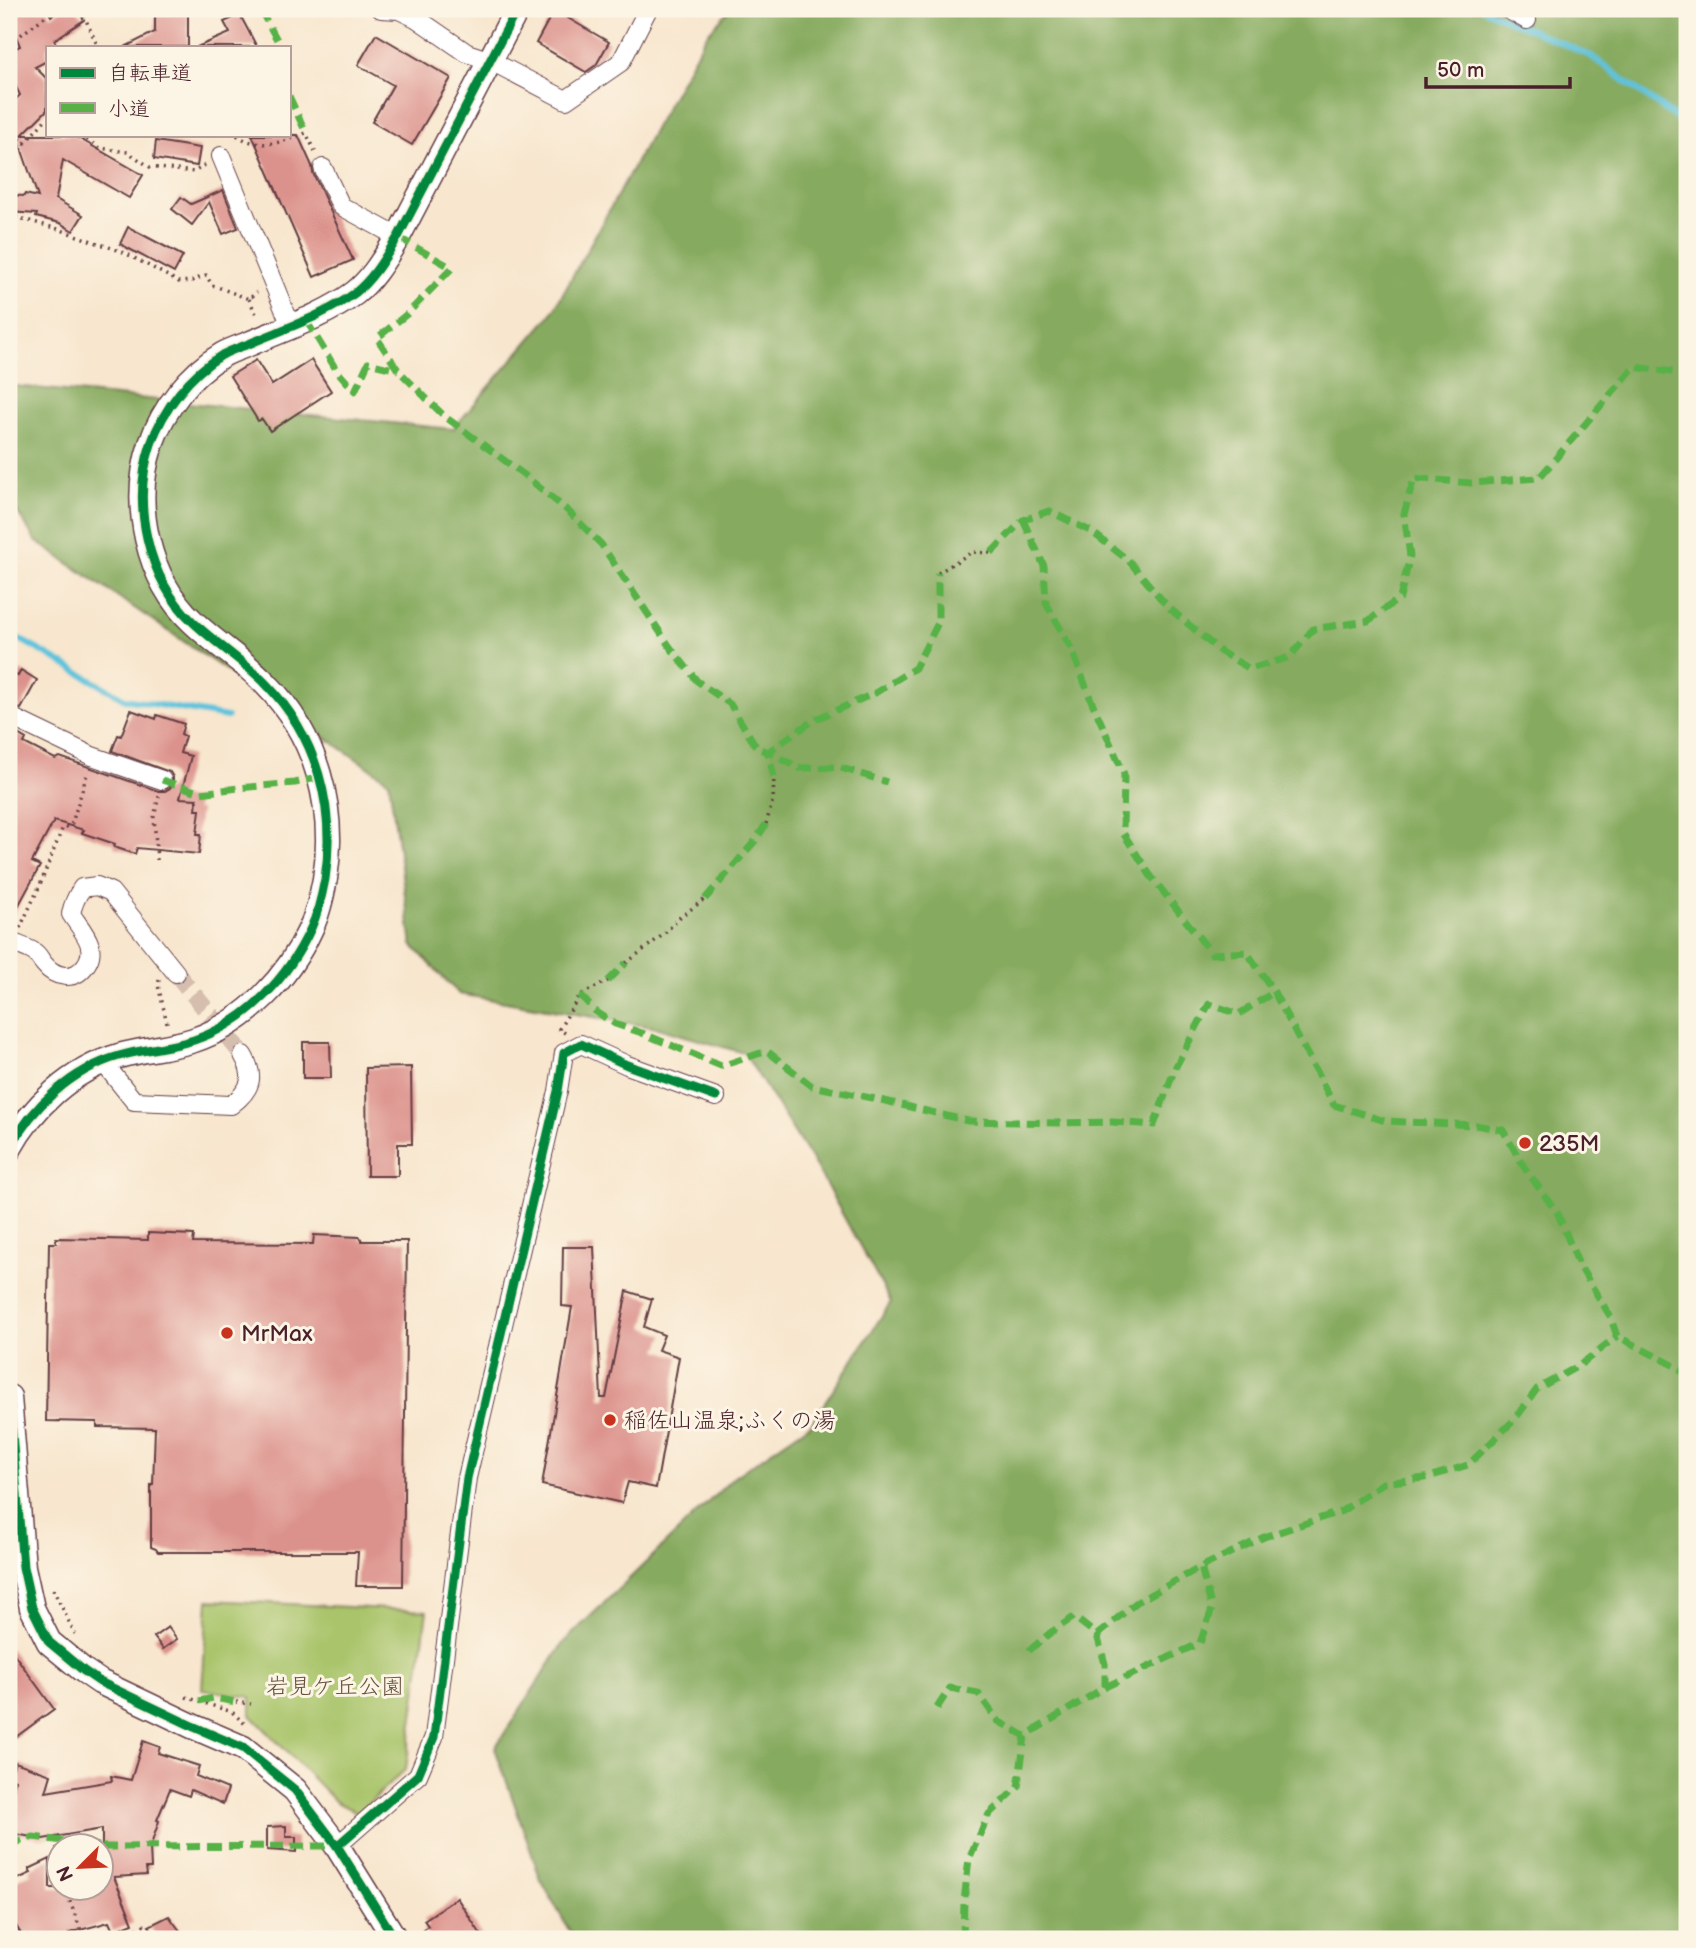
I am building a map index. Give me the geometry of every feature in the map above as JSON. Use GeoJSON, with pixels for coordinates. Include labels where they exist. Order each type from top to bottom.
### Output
{"type":"FeatureCollection","features":[{"type":"Feature","properties":{"kind":"street"},"geometry":{"type":"LineString","coordinates":[[381,9],[399,10],[467,53],[491,61],[566,100],[621,62],[648,9]]}},
{"type":"Feature","properties":{"kind":"street"},"geometry":{"type":"LineString","coordinates":[[9,1149],[44,1101],[67,1082],[103,1062],[121,1056],[196,1039],[222,1027],[257,1004],[300,948],[312,927],[323,891],[329,838],[321,778],[304,735],[281,700],[268,685],[192,622],[170,594],[148,544],[144,515],[143,482],[151,444],[167,410],[198,372],[223,354],[326,311],[357,291],[375,273],[397,237],[517,9]]}},
{"type":"Feature","properties":{"kind":"street"},"geometry":{"type":"LineString","coordinates":[[1507,9],[1527,20]]}},
{"type":"Feature","properties":{"kind":"street"},"geometry":{"type":"LineString","coordinates":[[221,156],[291,326]]}},
{"type":"Feature","properties":{"kind":"street"},"geometry":{"type":"LineString","coordinates":[[323,168],[341,206],[397,237]]}},
{"type":"Feature","properties":{"kind":"street"},"geometry":{"type":"LineString","coordinates":[[9,716],[92,756],[162,780]]}},
{"type":"Feature","properties":{"kind":"street"},"geometry":{"type":"LineString","coordinates":[[11,942],[36,953],[45,967],[59,975],[70,977],[80,972],[88,963],[91,953],[88,939],[71,914],[72,905],[82,888],[97,886],[111,892],[176,973]]}},
{"type":"Feature","properties":{"kind":"street"},"geometry":{"type":"LineString","coordinates":[[337,1846],[418,1775],[434,1737],[467,1478],[558,1091],[564,1053],[581,1044],[627,1065],[716,1097]]}},
{"type":"Feature","properties":{"kind":"street"},"geometry":{"type":"LineString","coordinates":[[103,1062],[134,1101],[231,1105],[243,1096],[250,1084],[251,1068],[243,1055]]}},
{"type":"Feature","properties":{"kind":"street"},"geometry":{"type":"LineString","coordinates":[[9,1397],[16,1567],[32,1608],[50,1642],[100,1682],[243,1748],[295,1790],[337,1846],[395,1939]]}},
{"type":"Feature","properties":{"kind":"path"},"geometry":{"type":"LineString","coordinates":[[9,42],[55,9]]}},
{"type":"Feature","properties":{"kind":"path"},"geometry":{"type":"LineString","coordinates":[[81,9],[98,46]]}},
{"type":"Feature","properties":{"kind":"path"},"geometry":{"type":"LineString","coordinates":[[9,129],[25,143],[46,120]]}},
{"type":"Feature","properties":{"kind":"path"},"geometry":{"type":"LineString","coordinates":[[239,136],[259,145],[283,143],[306,133]]}},
{"type":"Feature","properties":{"kind":"path"},"geometry":{"type":"LineString","coordinates":[[82,136],[99,148],[128,152],[150,167],[194,172],[221,156]]}},
{"type":"Feature","properties":{"kind":"path"},"geometry":{"type":"LineString","coordinates":[[9,215],[123,252],[179,282],[192,281],[206,275],[212,285],[250,299],[272,279]]}},
{"type":"Feature","properties":{"kind":"path"},"geometry":{"type":"LineString","coordinates":[[938,573],[972,552],[991,553]]}},
{"type":"Feature","properties":{"kind":"path"},"geometry":{"type":"LineString","coordinates":[[11,942],[40,885],[63,827],[72,823],[92,756]]}},
{"type":"Feature","properties":{"kind":"path"},"geometry":{"type":"LineString","coordinates":[[766,824],[773,800],[774,777]]}},
{"type":"Feature","properties":{"kind":"path"},"geometry":{"type":"LineString","coordinates":[[157,859],[154,817],[162,780]]}},
{"type":"Feature","properties":{"kind":"path"},"geometry":{"type":"LineString","coordinates":[[626,963],[705,899]]}},
{"type":"Feature","properties":{"kind":"path"},"geometry":{"type":"LineString","coordinates":[[162,956],[158,985],[173,1046]]}},
{"type":"Feature","properties":{"kind":"path"},"geometry":{"type":"LineString","coordinates":[[559,1030],[580,995],[608,981]]}},
{"type":"Feature","properties":{"kind":"path"},"geometry":{"type":"LineString","coordinates":[[236,1702],[251,1704]]}},
{"type":"Feature","properties":{"kind":"path"},"geometry":{"type":"LineString","coordinates":[[70,1902],[83,1936],[98,1933],[104,1939]]}},
{"type":"Feature","properties":{"kind":"path"},"geometry":{"type":"LineString","coordinates":[[118,1939],[144,1925],[154,1939]]}},
{"type":"Feature","properties":{"kind":"green space"},"geometry":{"type":"Polygon","coordinates":[[[730,9],[1687,9],[1687,1939],[574,1939],[541,1880],[495,1748],[564,1642],[734,1477],[811,1424],[891,1302],[818,1170],[744,1053],[658,1028],[459,994],[412,945],[389,781],[36,541],[9,499],[9,396],[15,386],[453,429],[551,315],[707,34],[730,9]]]}},
{"type":"Feature","properties":{"kind":"green space","name":"岩見ケ丘公園"},"geometry":{"type":"Polygon","coordinates":[[[208,1600],[427,1611],[406,1769],[358,1813],[336,1802],[251,1715],[251,1697],[202,1689],[208,1600]]]}},
{"type":"Feature","properties":{"kind":"building"},"geometry":{"type":"Polygon","coordinates":[[[9,9],[48,9],[51,16],[62,9],[77,9],[84,20],[54,40],[57,46],[46,46],[46,62],[35,67],[46,78],[46,111],[22,135],[75,136],[143,175],[129,198],[63,160],[56,199],[83,215],[73,231],[60,223],[36,217],[37,214],[9,212],[10,195],[38,197],[18,139],[9,148],[9,106],[20,95],[9,73],[9,51],[20,46],[9,19],[9,9]]]}},
{"type":"Feature","properties":{"kind":"building"},"geometry":{"type":"Polygon","coordinates":[[[155,9],[188,9],[188,46],[127,46],[155,32],[155,9]]]}},
{"type":"Feature","properties":{"kind":"building"},"geometry":{"type":"Polygon","coordinates":[[[554,10],[609,42],[596,65],[586,72],[536,43],[554,10]]]}},
{"type":"Feature","properties":{"kind":"building"},"geometry":{"type":"Polygon","coordinates":[[[240,15],[256,46],[199,46],[230,33],[224,22],[240,15]]]}},
{"type":"Feature","properties":{"kind":"building"},"geometry":{"type":"Polygon","coordinates":[[[376,34],[451,78],[412,145],[372,122],[393,85],[358,65],[376,34]]]}},
{"type":"Feature","properties":{"kind":"building"},"geometry":{"type":"Polygon","coordinates":[[[298,135],[312,166],[353,260],[314,277],[252,136],[298,135]]]}},
{"type":"Feature","properties":{"kind":"building"},"geometry":{"type":"Polygon","coordinates":[[[156,141],[200,148],[197,166],[154,159],[156,141]]]}},
{"type":"Feature","properties":{"kind":"building"},"geometry":{"type":"Polygon","coordinates":[[[223,190],[238,228],[223,234],[209,202],[192,225],[172,209],[181,197],[191,204],[223,190]]]}},
{"type":"Feature","properties":{"kind":"building"},"geometry":{"type":"Polygon","coordinates":[[[128,227],[183,256],[174,273],[120,244],[128,227]]]}},
{"type":"Feature","properties":{"kind":"building"},"geometry":{"type":"Polygon","coordinates":[[[256,360],[272,385],[311,360],[331,391],[270,431],[262,419],[258,421],[230,376],[256,360]]]}},
{"type":"Feature","properties":{"kind":"building"},"geometry":{"type":"Polygon","coordinates":[[[21,670],[37,680],[21,709],[9,705],[9,671],[18,676],[21,670]]]}},
{"type":"Feature","properties":{"kind":"building"},"geometry":{"type":"Polygon","coordinates":[[[131,710],[156,719],[157,715],[184,724],[181,734],[185,736],[180,753],[191,756],[180,798],[197,799],[196,810],[200,810],[197,834],[201,834],[199,854],[137,848],[135,854],[82,833],[84,830],[54,821],[32,862],[40,866],[9,923],[9,729],[26,739],[24,743],[55,759],[60,757],[158,791],[165,791],[173,783],[170,772],[112,751],[131,710]]]}},
{"type":"Feature","properties":{"kind":"building"},"geometry":{"type":"Polygon","coordinates":[[[303,1042],[330,1042],[331,1078],[303,1078],[303,1042]]]}},
{"type":"Feature","properties":{"kind":"building"},"geometry":{"type":"Polygon","coordinates":[[[411,1067],[412,1144],[398,1144],[398,1176],[367,1176],[366,1068],[411,1067]]]}},
{"type":"Feature","properties":{"kind":"building","name":"MrMax"},"geometry":{"type":"Polygon","coordinates":[[[148,1233],[194,1235],[193,1243],[313,1244],[314,1235],[360,1237],[362,1241],[407,1241],[403,1586],[356,1586],[358,1552],[158,1552],[151,1547],[155,1428],[97,1427],[97,1422],[46,1421],[49,1243],[56,1243],[56,1238],[148,1240],[148,1233]]]}},
{"type":"Feature","properties":{"kind":"building","name":"稲佐山温泉;ふくの湯"},"geometry":{"type":"Polygon","coordinates":[[[563,1247],[594,1247],[601,1398],[606,1398],[627,1291],[652,1299],[644,1327],[664,1335],[658,1350],[679,1357],[656,1488],[628,1482],[622,1503],[542,1485],[572,1307],[562,1306],[563,1247]]]}},
{"type":"Feature","properties":{"kind":"building"},"geometry":{"type":"Polygon","coordinates":[[[168,1627],[177,1639],[163,1649],[154,1637],[168,1627]]]}},
{"type":"Feature","properties":{"kind":"building"},"geometry":{"type":"Polygon","coordinates":[[[9,1647],[54,1709],[9,1742],[9,1647]]]}},
{"type":"Feature","properties":{"kind":"building"},"geometry":{"type":"Polygon","coordinates":[[[143,1741],[160,1747],[158,1753],[199,1766],[196,1776],[228,1789],[223,1804],[191,1790],[189,1796],[170,1789],[157,1820],[159,1821],[150,1848],[151,1868],[146,1868],[147,1875],[116,1877],[116,1832],[102,1832],[102,1829],[46,1832],[46,1838],[43,1839],[9,1833],[15,1780],[10,1778],[15,1762],[51,1775],[46,1792],[112,1781],[111,1776],[131,1780],[143,1741]]]}},
{"type":"Feature","properties":{"kind":"building"},"geometry":{"type":"Polygon","coordinates":[[[286,1826],[286,1837],[296,1837],[296,1852],[267,1850],[267,1827],[286,1826]]]}},
{"type":"Feature","properties":{"kind":"building"},"geometry":{"type":"Polygon","coordinates":[[[46,1861],[46,1902],[116,1902],[116,1882],[133,1923],[113,1931],[109,1922],[69,1933],[73,1939],[24,1939],[9,1914],[9,1883],[31,1873],[29,1869],[46,1861]]]}},
{"type":"Feature","properties":{"kind":"building"},"geometry":{"type":"Polygon","coordinates":[[[457,1898],[484,1939],[430,1939],[423,1929],[428,1926],[424,1920],[457,1898]]]}},
{"type":"Feature","properties":{"kind":"building"},"geometry":{"type":"Polygon","coordinates":[[[169,1916],[186,1939],[159,1939],[149,1926],[169,1916]]]}},
{"type":"Feature","properties":{"kind":"waterway"},"geometry":{"type":"LineString","coordinates":[[1483,9],[1591,56],[1687,126]]}},
{"type":"Feature","properties":{"kind":"waterway"},"geometry":{"type":"LineString","coordinates":[[9,633],[125,699],[227,717]]}},
{"type":"Feature","properties":{"kind":"tunnel"},"geometry":{"type":"LineString","coordinates":[[176,973],[243,1055]]}},
{"type":"Feature","properties":{"kind":"marked path"},"geometry":{"type":"LineString","coordinates":[[260,9],[280,46]]}},
{"type":"Feature","properties":{"kind":"marked path"},"geometry":{"type":"LineString","coordinates":[[290,98],[306,133]]}},
{"type":"Feature","properties":{"kind":"marked path"},"geometry":{"type":"LineString","coordinates":[[398,237],[452,268],[407,314],[377,338],[398,370],[444,416],[523,474],[568,511],[601,544],[670,647],[697,681],[730,704],[757,748],[799,768],[838,767],[887,782]]}},
{"type":"Feature","properties":{"kind":"marked path"},"geometry":{"type":"LineString","coordinates":[[306,320],[337,371],[355,391],[368,363],[398,370]]}},
{"type":"Feature","properties":{"kind":"marked path"},"geometry":{"type":"LineString","coordinates":[[991,553],[1023,520],[1049,511],[1092,532],[1129,561],[1168,607],[1221,652],[1250,669],[1290,657],[1313,629],[1368,621],[1400,598],[1410,556],[1404,514],[1414,478],[1471,483],[1539,478],[1634,367],[1687,374]]}},
{"type":"Feature","properties":{"kind":"marked path"},"geometry":{"type":"LineString","coordinates":[[1023,520],[1044,566],[1046,603],[1072,650],[1124,774],[1123,833],[1150,875],[1212,954],[1247,952],[1274,992],[1334,1105],[1385,1121],[1476,1125],[1503,1130],[1524,1167],[1558,1214],[1579,1265],[1610,1316],[1617,1336],[1687,1375]]}},
{"type":"Feature","properties":{"kind":"marked path"},"geometry":{"type":"LineString","coordinates":[[774,777],[768,752],[814,720],[875,693],[915,668],[938,623],[938,573]]}},
{"type":"Feature","properties":{"kind":"marked path"},"geometry":{"type":"LineString","coordinates":[[162,780],[201,793],[295,783],[321,777]]}},
{"type":"Feature","properties":{"kind":"marked path"},"geometry":{"type":"LineString","coordinates":[[705,899],[755,841],[766,824]]}},
{"type":"Feature","properties":{"kind":"marked path"},"geometry":{"type":"LineString","coordinates":[[608,981],[626,963]]}},
{"type":"Feature","properties":{"kind":"marked path"},"geometry":{"type":"LineString","coordinates":[[580,995],[595,1011],[615,1024],[721,1066],[767,1051],[812,1086],[968,1121],[1154,1125],[1175,1068],[1209,1004],[1239,1014],[1274,992]]}},
{"type":"Feature","properties":{"kind":"marked path"},"geometry":{"type":"LineString","coordinates":[[1097,1635],[1137,1602],[1264,1537],[1342,1511],[1383,1483],[1425,1478],[1468,1465],[1515,1419],[1537,1389],[1580,1365],[1617,1336]]}},
{"type":"Feature","properties":{"kind":"marked path"},"geometry":{"type":"LineString","coordinates":[[1105,1687],[1200,1643],[1212,1609],[1201,1567]]}},
{"type":"Feature","properties":{"kind":"marked path"},"geometry":{"type":"LineString","coordinates":[[937,1708],[950,1688],[978,1693],[998,1721],[1025,1736],[1105,1687],[1105,1664],[1097,1635],[1074,1617],[1026,1653]]}},
{"type":"Feature","properties":{"kind":"marked path"},"geometry":{"type":"LineString","coordinates":[[199,1701],[213,1698],[236,1702]]}},
{"type":"Feature","properties":{"kind":"marked path"},"geometry":{"type":"LineString","coordinates":[[963,1939],[969,1859],[989,1814],[1018,1787],[1025,1736]]}},
{"type":"Feature","properties":{"kind":"marked path"},"geometry":{"type":"LineString","coordinates":[[9,1845],[33,1837],[46,1839]]}},
{"type":"Feature","properties":{"kind":"marked path"},"geometry":{"type":"LineString","coordinates":[[116,1847],[337,1846]]}},
{"type":"Feature","properties":{"kind":"cycle path"},"geometry":{"type":"LineString","coordinates":[[9,1149],[41,1105],[85,1071],[119,1056],[194,1040],[213,1032],[248,1010],[278,981],[311,928],[320,904],[328,852],[328,826],[319,774],[310,750],[284,704],[249,668],[193,622],[164,584],[154,562],[143,515],[145,467],[156,431],[170,405],[199,372],[225,353],[331,308],[355,293],[374,274],[398,237],[517,9]]}},
{"type":"Feature","properties":{"kind":"cycle path"},"geometry":{"type":"LineString","coordinates":[[337,1846],[418,1775],[434,1737],[467,1478],[558,1091],[564,1053],[581,1044],[627,1065],[716,1097]]}},
{"type":"Feature","properties":{"kind":"cycle path"},"geometry":{"type":"LineString","coordinates":[[9,1397],[23,1567],[32,1608],[49,1642],[100,1682],[243,1748],[295,1790],[337,1846],[395,1939]]}},
{"type":"Feature","properties":{"kind":"place","name":"235M"},"geometry":{"type":"Point","coordinates":[1525,1143]}},
{"type":"Feature","properties":{"kind":"place","name":"MrMax"},"geometry":{"type":"Point","coordinates":[227,1333]}},
{"type":"Feature","properties":{"kind":"place","name":"稲佐山温泉;ふくの湯"},"geometry":{"type":"Point","coordinates":[610,1420]}}]}
